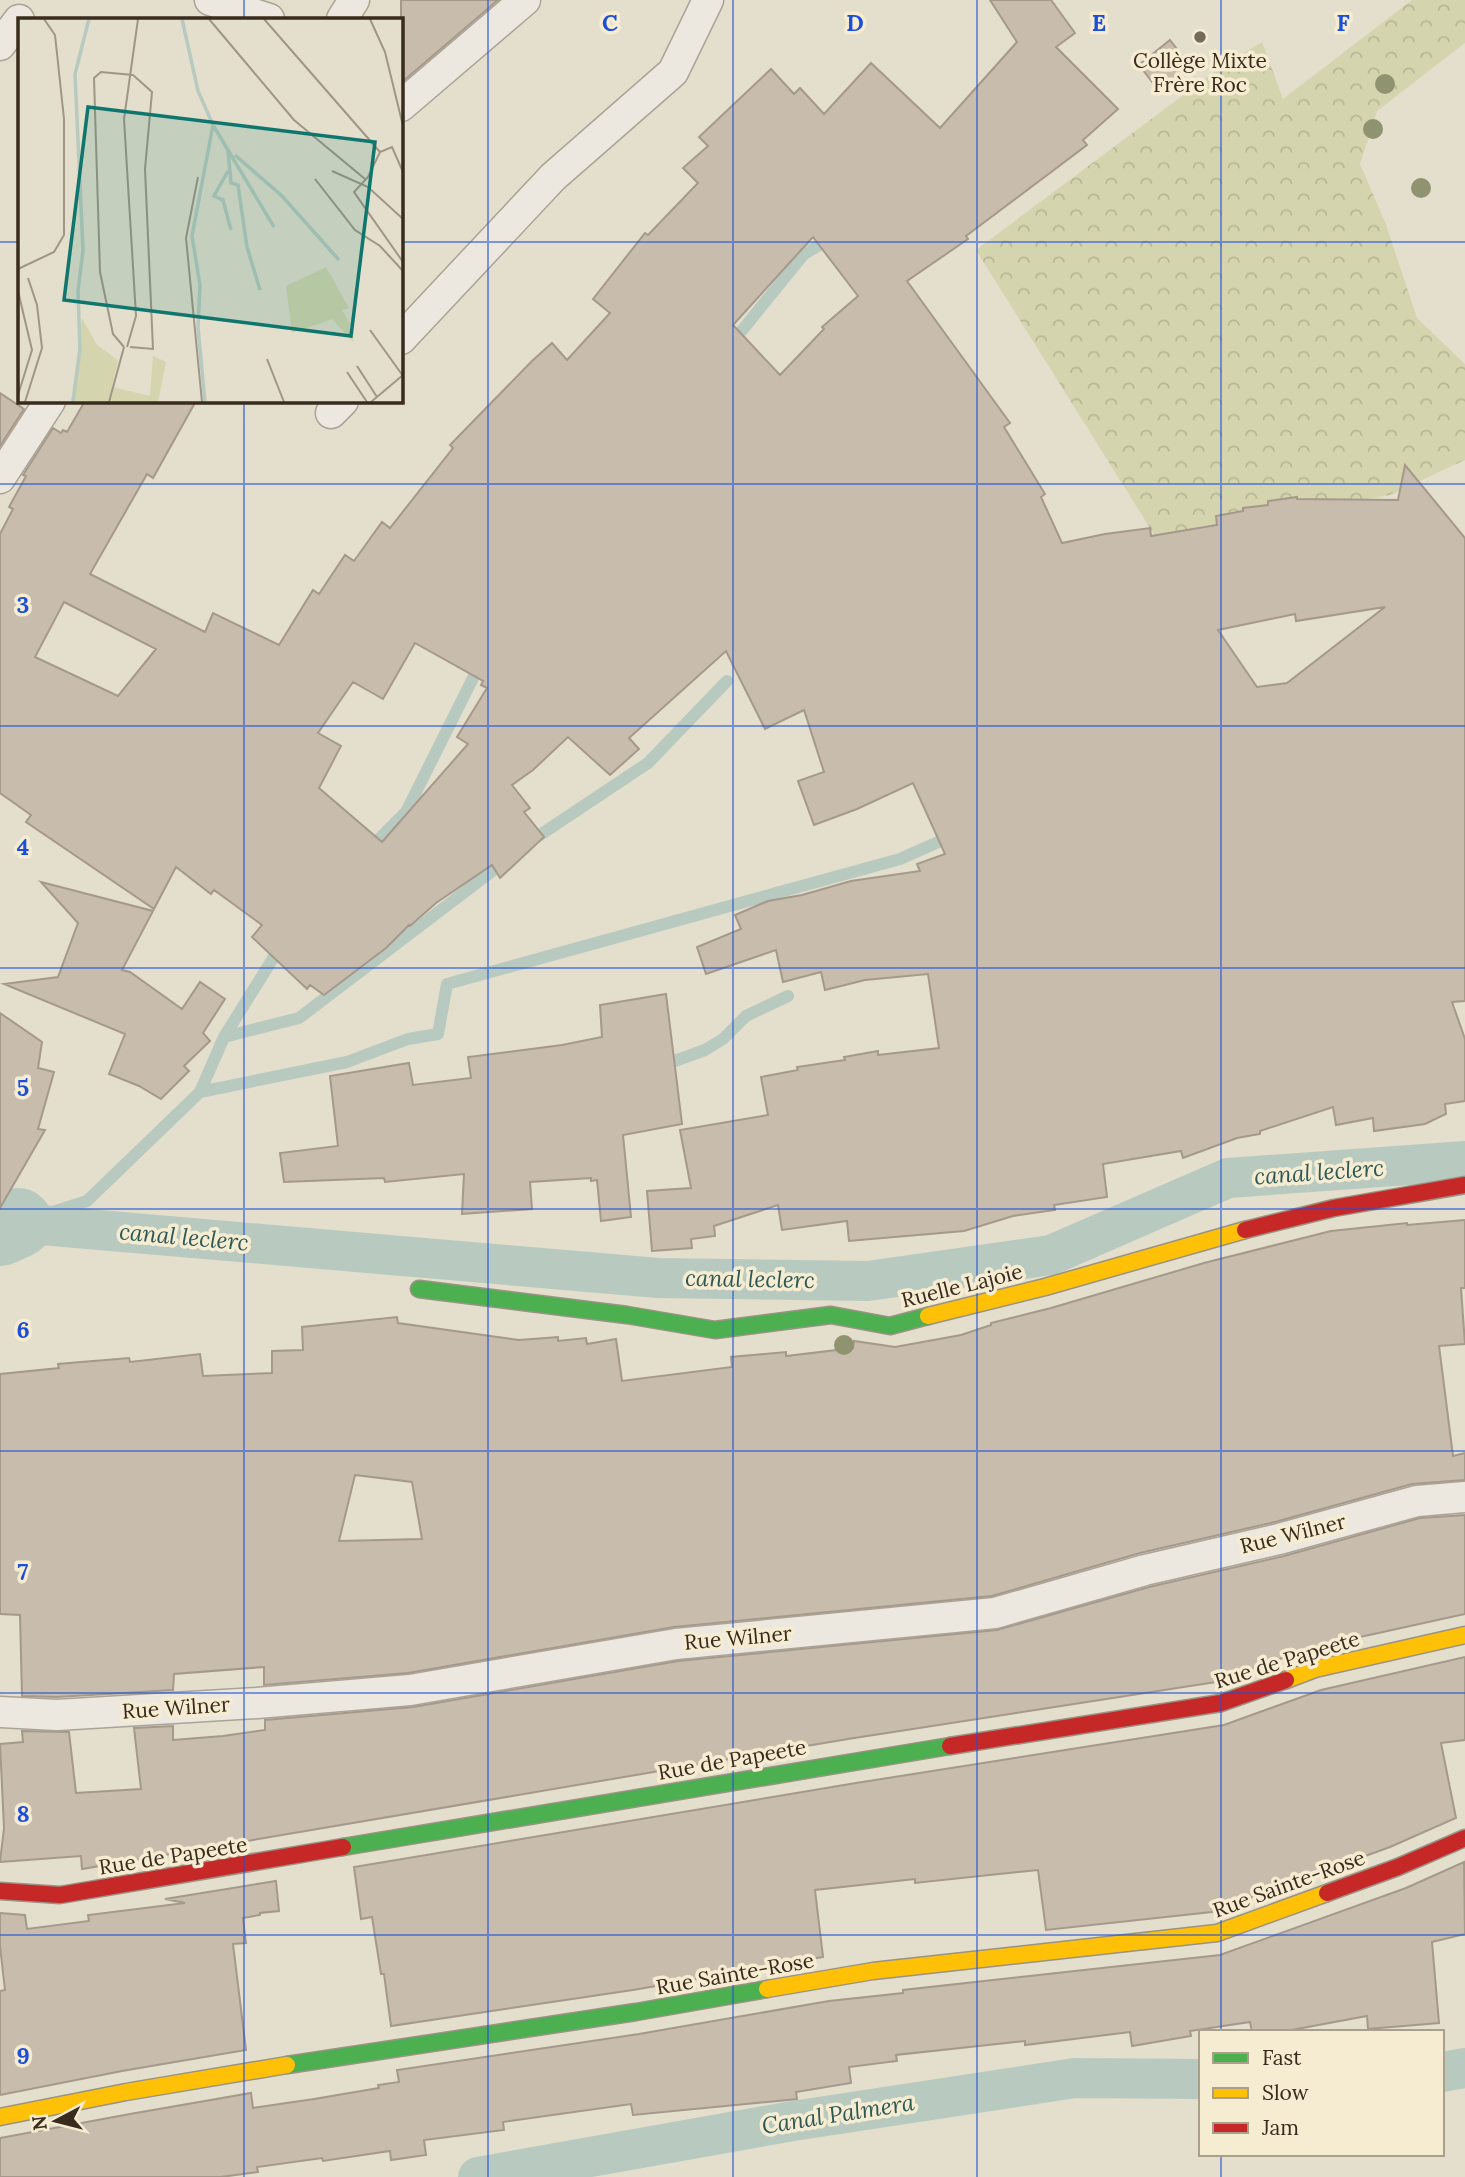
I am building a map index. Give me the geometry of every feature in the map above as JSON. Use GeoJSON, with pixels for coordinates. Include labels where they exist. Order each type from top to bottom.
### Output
{"type":"FeatureCollection","features":[{"type":"Feature","properties":{"kind":"street"},"geometry":{"type":"LineString","coordinates":[[20,18],[34,0]]}},
{"type":"Feature","properties":{"kind":"street"},"geometry":{"type":"LineString","coordinates":[[210,0],[266,18]]}},
{"type":"Feature","properties":{"kind":"street"},"geometry":{"type":"LineString","coordinates":[[343,18],[354,0]]}},
{"type":"Feature","properties":{"kind":"street"},"geometry":{"type":"LineString","coordinates":[[402,105],[525,0]]}},
{"type":"Feature","properties":{"kind":"street"},"geometry":{"type":"LineString","coordinates":[[402,338],[553,177],[673,72],[708,0]]}},
{"type":"Feature","properties":{"kind":"street"},"geometry":{"type":"LineString","coordinates":[[0,45],[18,20]]}},
{"type":"Feature","properties":{"kind":"street"},"geometry":{"type":"LineString","coordinates":[[0,478],[49,402]]}},
{"type":"Feature","properties":{"kind":"street","name":"Ruelle Lajoie"},"geometry":{"type":"LineString","coordinates":[[419,1289],[628,1315],[715,1330],[831,1315],[890,1325],[1045,1287],[1198,1242],[1334,1208],[1465,1185]]}},
{"type":"Feature","properties":{"kind":"street","name":"Rue Wilner"},"geometry":{"type":"LineString","coordinates":[[0,1712],[57,1715],[257,1703],[410,1690],[676,1644],[995,1613],[1145,1570],[1279,1539],[1417,1501],[1465,1497]]}},
{"type":"Feature","properties":{"kind":"street","name":"Rue de Papeete"},"geometry":{"type":"LineString","coordinates":[[0,1891],[60,1895],[852,1760],[1221,1703],[1315,1669],[1465,1635]]}},
{"type":"Feature","properties":{"kind":"street","name":"Rue Sainte-Rose"},"geometry":{"type":"LineString","coordinates":[[0,2117],[126,2092],[340,2056],[636,2012],[873,1971],[1217,1933],[1398,1867],[1465,1838]]}},
{"type":"Feature","properties":{"kind":"green space"},"geometry":{"type":"Polygon","coordinates":[[[1412,0],[1465,0],[1465,43],[1377,111],[1360,164],[1385,222],[1417,318],[1465,364],[1465,460],[1390,495],[1155,536],[976,250],[1221,67],[1262,42],[1283,99],[1412,0]]]}},
{"type":"Feature","properties":{"kind":"building"},"geometry":{"type":"Polygon","coordinates":[[[401,0],[498,0],[402,82],[401,0]]]}},
{"type":"Feature","properties":{"kind":"building"},"geometry":{"type":"Polygon","coordinates":[[[990,0],[1051,0],[1075,33],[1056,47],[1118,109],[1083,140],[1087,145],[966,236],[968,239],[907,281],[1010,423],[1004,427],[1045,494],[1041,497],[1062,543],[1150,528],[1151,536],[1217,525],[1216,516],[1243,511],[1243,508],[1268,505],[1268,501],[1297,497],[1398,500],[1405,465],[1465,538],[1465,1001],[1452,1002],[1465,1039],[1465,1101],[1445,1104],[1446,1114],[1425,1124],[1374,1131],[1373,1118],[1336,1125],[1333,1107],[1183,1158],[1181,1151],[1103,1164],[1107,1197],[1054,1205],[1055,1210],[1013,1216],[964,1231],[849,1241],[847,1221],[782,1230],[778,1205],[714,1226],[715,1236],[691,1239],[692,1248],[652,1251],[647,1191],[691,1188],[680,1130],[768,1115],[761,1077],[878,1051],[878,1055],[939,1048],[928,974],[865,980],[825,990],[821,972],[783,982],[776,950],[706,974],[697,947],[741,929],[735,915],[768,901],[802,895],[851,881],[920,871],[917,864],[945,854],[913,783],[814,825],[798,781],[824,772],[804,710],[765,729],[726,651],[629,738],[639,749],[610,775],[568,737],[533,770],[512,785],[530,808],[524,812],[544,837],[500,878],[492,865],[436,903],[386,948],[324,995],[310,985],[307,989],[252,937],[262,925],[214,890],[211,894],[176,867],[154,909],[26,822],[31,815],[0,793],[0,534],[13,509],[9,507],[26,476],[23,475],[53,428],[61,433],[63,430],[67,432],[84,402],[195,402],[153,478],[147,474],[90,574],[205,632],[213,613],[279,645],[313,590],[319,594],[345,555],[354,561],[382,522],[390,528],[453,448],[450,445],[532,361],[552,343],[567,360],[610,313],[593,299],[645,233],[648,235],[698,183],[683,168],[708,146],[699,137],[771,69],[794,94],[800,88],[824,114],[871,63],[940,128],[1017,42],[990,0]],[[813,237],[733,325],[780,375],[824,329],[822,327],[858,296],[813,237]],[[64,602],[35,657],[118,696],[156,649],[64,602]],[[1385,607],[1296,621],[1295,614],[1218,630],[1257,687],[1287,683],[1385,607]],[[415,643],[383,699],[353,682],[318,733],[341,746],[319,788],[382,842],[468,744],[457,737],[487,688],[481,685],[483,681],[415,643]]]}},
{"type":"Feature","properties":{"kind":"building"},"geometry":{"type":"Polygon","coordinates":[[[1170,40],[1191,67],[1160,92],[1139,65],[1170,40]]]}},
{"type":"Feature","properties":{"kind":"building"},"geometry":{"type":"Polygon","coordinates":[[[0,393],[24,409],[0,446],[0,393]]]}},
{"type":"Feature","properties":{"kind":"building"},"geometry":{"type":"Polygon","coordinates":[[[41,882],[153,911],[122,970],[130,972],[182,1009],[200,982],[225,999],[203,1033],[210,1041],[184,1066],[189,1071],[161,1099],[139,1086],[109,1074],[125,1034],[4,984],[58,977],[78,923],[41,882]]]}},
{"type":"Feature","properties":{"kind":"building"},"geometry":{"type":"Polygon","coordinates":[[[666,994],[682,1124],[623,1135],[631,1217],[601,1221],[597,1180],[591,1181],[591,1178],[530,1182],[532,1209],[462,1214],[464,1174],[385,1182],[384,1178],[284,1182],[280,1153],[338,1146],[330,1076],[409,1063],[413,1085],[471,1078],[468,1057],[602,1037],[600,1005],[666,994]]]}},
{"type":"Feature","properties":{"kind":"building"},"geometry":{"type":"Polygon","coordinates":[[[0,1013],[42,1042],[38,1068],[54,1072],[38,1129],[45,1130],[0,1208],[0,1013]]]}},
{"type":"Feature","properties":{"kind":"building"},"geometry":{"type":"Polygon","coordinates":[[[1465,1220],[1465,1288],[1461,1288],[1465,1344],[1439,1346],[1453,1456],[1465,1453],[1465,1480],[1412,1484],[1275,1522],[1140,1553],[992,1596],[674,1627],[408,1673],[264,1685],[264,1667],[174,1674],[173,1690],[57,1697],[22,1696],[20,1615],[0,1614],[0,1374],[59,1368],[58,1364],[129,1358],[130,1362],[200,1354],[203,1376],[272,1373],[272,1351],[303,1350],[302,1327],[397,1317],[398,1323],[519,1340],[558,1337],[558,1341],[586,1338],[587,1344],[616,1339],[622,1381],[732,1367],[731,1357],[786,1352],[786,1356],[853,1348],[854,1341],[895,1347],[961,1335],[991,1323],[1204,1263],[1331,1231],[1465,1220]],[[355,1475],[339,1541],[422,1539],[412,1482],[355,1475]]]}},
{"type":"Feature","properties":{"kind":"building"},"geometry":{"type":"Polygon","coordinates":[[[1465,1515],[1465,1614],[1310,1648],[1216,1682],[848,1739],[82,1869],[81,1856],[0,1862],[4,1828],[0,1744],[23,1742],[22,1731],[69,1732],[76,1793],[141,1789],[134,1728],[173,1726],[173,1740],[223,1736],[265,1730],[265,1720],[413,1707],[678,1661],[997,1630],[1149,1587],[1284,1556],[1420,1518],[1465,1515]]]}},
{"type":"Feature","properties":{"kind":"building"},"geometry":{"type":"Polygon","coordinates":[[[1465,1657],[1465,1740],[1441,1743],[1456,1818],[1390,1847],[1212,1912],[1046,1930],[1038,1870],[815,1890],[823,1957],[633,1990],[391,2026],[372,1917],[361,1919],[354,1867],[1224,1725],[1321,1690],[1465,1657]]]}},
{"type":"Feature","properties":{"kind":"building"},"geometry":{"type":"Polygon","coordinates":[[[1464,1862],[1465,1934],[1432,1942],[1439,2023],[1368,2029],[1367,2016],[1292,2030],[1252,2030],[1250,2022],[1190,2031],[1191,2036],[1132,2046],[1130,2032],[1025,2045],[1025,2041],[896,2055],[897,2061],[849,2067],[851,2083],[796,2092],[797,2099],[633,2115],[631,2104],[503,2122],[504,2130],[424,2140],[426,2155],[391,2160],[390,2151],[257,2167],[258,2172],[221,2177],[0,2177],[0,2138],[251,2093],[253,2108],[314,2099],[399,2082],[397,2070],[639,2034],[829,2001],[903,1993],[903,1990],[1220,1955],[1406,1888],[1464,1862]]]}},
{"type":"Feature","properties":{"kind":"building"},"geometry":{"type":"Polygon","coordinates":[[[276,1881],[279,1911],[243,1918],[246,1943],[233,1944],[246,2050],[0,2095],[0,1991],[5,1990],[0,1946],[0,1913],[25,1915],[27,1929],[89,1921],[88,1915],[185,1903],[165,1899],[276,1881]]]}},
{"type":"Feature","properties":{"kind":"waterway"},"geometry":{"type":"LineString","coordinates":[[731,344],[804,254],[833,237]]}},
{"type":"Feature","properties":{"kind":"waterway"},"geometry":{"type":"LineString","coordinates":[[367,851],[406,812],[481,662]]}},
{"type":"Feature","properties":{"kind":"waterway"},"geometry":{"type":"LineString","coordinates":[[528,843],[648,763],[727,681]]}},
{"type":"Feature","properties":{"kind":"waterway"},"geometry":{"type":"LineString","coordinates":[[200,1092],[347,1062],[408,1039],[438,1034],[447,984],[900,859],[954,835]]}},
{"type":"Feature","properties":{"kind":"waterway"},"geometry":{"type":"LineString","coordinates":[[18,1223],[87,1201],[200,1092],[224,1037],[299,1018],[508,859]]}},
{"type":"Feature","properties":{"kind":"waterway"},"geometry":{"type":"LineString","coordinates":[[224,1037],[282,944]]}},
{"type":"Feature","properties":{"kind":"waterway"},"geometry":{"type":"LineString","coordinates":[[661,1066],[705,1050],[723,1039],[746,1016],[788,996]]}},
{"type":"Feature","properties":{"kind":"waterway","name":"canal leclerc"},"geometry":{"type":"LineString","coordinates":[[18,1223],[658,1278],[868,1281],[1051,1255],[1228,1178],[1465,1161]]}},
{"type":"Feature","properties":{"kind":"waterway"},"geometry":{"type":"LineString","coordinates":[[0,1231],[18,1223]]}},
{"type":"Feature","properties":{"kind":"waterway","name":"Canal Palmera"},"geometry":{"type":"LineString","coordinates":[[1444,2072],[1465,2068]]}},
{"type":"Feature","properties":{"kind":"waterway","name":"Canal Palmera"},"geometry":{"type":"LineString","coordinates":[[478,2177],[793,2121],[1075,2078],[1199,2079]]}},
{"type":"Feature","properties":{"kind":"traffic: fast"},"geometry":{"type":"LineString","coordinates":[[419,1289],[627,1315],[715,1330],[831,1315],[890,1326],[928,1316]]}},
{"type":"Feature","properties":{"kind":"traffic: fast"},"geometry":{"type":"LineString","coordinates":[[343,1847],[950,1746]]}},
{"type":"Feature","properties":{"kind":"traffic: fast"},"geometry":{"type":"LineString","coordinates":[[287,2065],[636,2012],[767,1989]]}},
{"type":"Feature","properties":{"kind":"traffic: slow"},"geometry":{"type":"LineString","coordinates":[[928,1316],[1045,1287],[1245,1230]]}},
{"type":"Feature","properties":{"kind":"traffic: slow"},"geometry":{"type":"LineString","coordinates":[[1286,1680],[1315,1669],[1465,1635]]}},
{"type":"Feature","properties":{"kind":"traffic: slow"},"geometry":{"type":"LineString","coordinates":[[767,1989],[873,1971],[1217,1933],[1327,1893]]}},
{"type":"Feature","properties":{"kind":"traffic: slow"},"geometry":{"type":"LineString","coordinates":[[0,2117],[126,2092],[287,2065]]}},
{"type":"Feature","properties":{"kind":"traffic: jam"},"geometry":{"type":"LineString","coordinates":[[1245,1230],[1334,1208],[1465,1185]]}},
{"type":"Feature","properties":{"kind":"traffic: jam"},"geometry":{"type":"LineString","coordinates":[[950,1746],[1221,1703],[1286,1680]]}},
{"type":"Feature","properties":{"kind":"traffic: jam"},"geometry":{"type":"LineString","coordinates":[[1327,1893],[1398,1867],[1465,1838]]}},
{"type":"Feature","properties":{"kind":"traffic: jam"},"geometry":{"type":"LineString","coordinates":[[0,1891],[60,1895],[343,1847]]}},
{"type":"Feature","properties":{"kind":"place","name":"Collège Mixte Frère Roc"},"geometry":{"type":"Point","coordinates":[1200,37]}}]}
